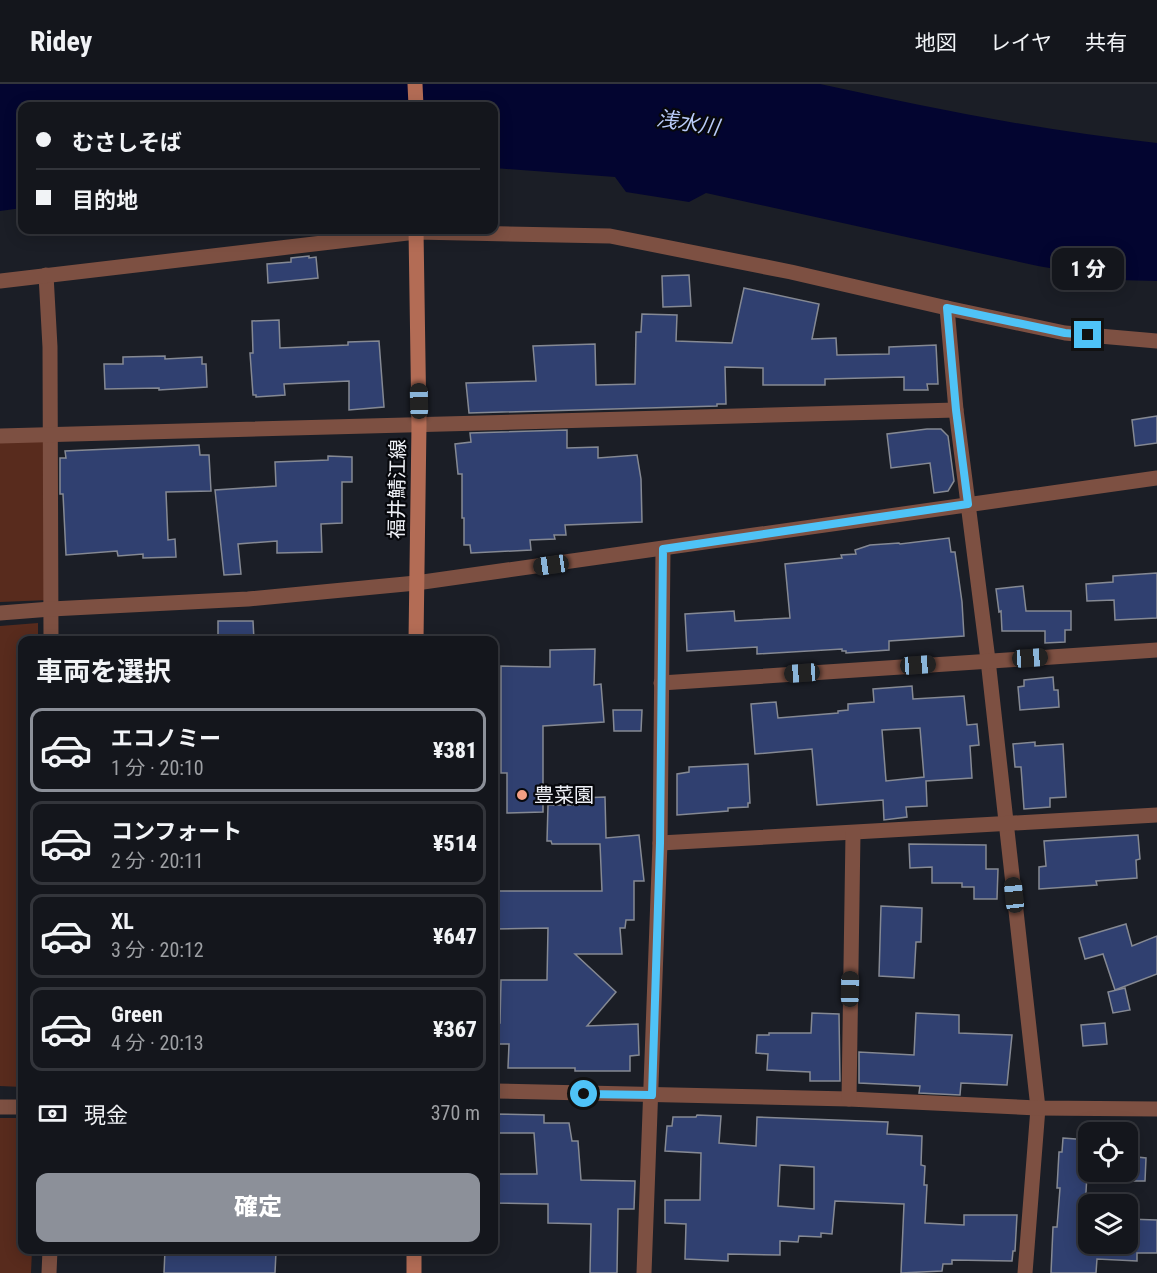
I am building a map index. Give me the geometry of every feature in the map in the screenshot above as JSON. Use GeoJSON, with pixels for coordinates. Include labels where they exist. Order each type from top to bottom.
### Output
{"type":"FeatureCollection","features":[{"type":"Feature","properties":{"kind":"main road"},"geometry":{"type":"LineString","coordinates":[[416,84],[416,102]]}},
{"type":"Feature","properties":{"kind":"main road","name":"福井鯖江線"},"geometry":{"type":"LineString","coordinates":[[416,234],[419,425],[416,636]]}},
{"type":"Feature","properties":{"kind":"main road"},"geometry":{"type":"LineString","coordinates":[[414,1254],[414,1273]]}},
{"type":"Feature","properties":{"kind":"street"},"geometry":{"type":"LineString","coordinates":[[498,233],[610,236],[791,272],[1065,333],[1157,341]]}},
{"type":"Feature","properties":{"kind":"street"},"geometry":{"type":"LineString","coordinates":[[0,281],[391,234]]}},
{"type":"Feature","properties":{"kind":"street"},"geometry":{"type":"LineString","coordinates":[[46,275],[50,347],[51,636]]}},
{"type":"Feature","properties":{"kind":"street"},"geometry":{"type":"LineString","coordinates":[[947,308],[956,410],[988,660],[1038,1108],[1025,1273]]}},
{"type":"Feature","properties":{"kind":"street"},"geometry":{"type":"LineString","coordinates":[[0,436],[956,410]]}},
{"type":"Feature","properties":{"kind":"street"},"geometry":{"type":"LineString","coordinates":[[0,614],[51,609],[248,599],[416,583],[1157,478]]}},
{"type":"Feature","properties":{"kind":"street"},"geometry":{"type":"LineString","coordinates":[[645,1273],[660,843],[663,549]]}},
{"type":"Feature","properties":{"kind":"street"},"geometry":{"type":"LineString","coordinates":[[661,683],[1157,650]]}},
{"type":"Feature","properties":{"kind":"street"},"geometry":{"type":"LineString","coordinates":[[660,843],[853,834],[1157,815]]}},
{"type":"Feature","properties":{"kind":"street"},"geometry":{"type":"LineString","coordinates":[[849,1099],[853,834]]}},
{"type":"Feature","properties":{"kind":"street"},"geometry":{"type":"LineString","coordinates":[[498,1092],[849,1099],[1038,1108],[1157,1109]]}},
{"type":"Feature","properties":{"kind":"street"},"geometry":{"type":"LineString","coordinates":[[0,1107],[18,1107]]}},
{"type":"Feature","properties":{"kind":"street"},"geometry":{"type":"LineString","coordinates":[[49,1273],[50,1254]]}},
{"type":"Feature","properties":{"kind":"shaded area"},"geometry":{"type":"Polygon","coordinates":[[[49,435],[50,600],[0,602],[0,438],[49,435]]]}},
{"type":"Feature","properties":{"kind":"shaded area"},"geometry":{"type":"Polygon","coordinates":[[[38,623],[38,636],[18,636],[18,1087],[0,1086],[0,626],[38,623]]]}},
{"type":"Feature","properties":{"kind":"shaded area"},"geometry":{"type":"Polygon","coordinates":[[[0,1118],[18,1118],[18,1254],[32,1254],[31,1273],[0,1273],[0,1118]]]}},
{"type":"Feature","properties":{"kind":"water","name":"浅水川"},"geometry":{"type":"Polygon","coordinates":[[[0,84],[820,84],[1030,125],[1157,143],[1157,281],[1118,280],[1038,266],[706,193],[689,202],[626,192],[615,177],[498,168],[498,102],[18,102],[18,209],[0,211],[0,84]]]}},
{"type":"Feature","properties":{"kind":"building"},"geometry":{"type":"Polygon","coordinates":[[[309,256],[309,258],[316,257],[318,278],[268,283],[267,264],[291,262],[291,258],[309,256]]]}},
{"type":"Feature","properties":{"kind":"building"},"geometry":{"type":"Polygon","coordinates":[[[689,275],[691,306],[663,307],[662,276],[689,275]]]}},
{"type":"Feature","properties":{"kind":"building"},"geometry":{"type":"Polygon","coordinates":[[[744,288],[819,304],[812,339],[836,338],[837,355],[889,354],[889,347],[936,345],[938,384],[927,384],[928,390],[904,390],[904,377],[825,379],[825,385],[763,385],[763,368],[725,367],[726,404],[717,404],[717,406],[469,413],[466,383],[536,381],[533,346],[595,344],[596,385],[635,384],[636,332],[641,332],[642,314],[677,315],[676,341],[732,343],[744,288]]]}},
{"type":"Feature","properties":{"kind":"building"},"geometry":{"type":"Polygon","coordinates":[[[279,320],[280,348],[348,345],[348,342],[379,341],[384,407],[349,410],[349,381],[284,384],[285,395],[256,397],[253,395],[250,353],[253,353],[252,321],[279,320]]]}},
{"type":"Feature","properties":{"kind":"building"},"geometry":{"type":"Polygon","coordinates":[[[165,356],[165,359],[202,357],[202,364],[206,364],[207,387],[159,390],[159,388],[105,389],[104,364],[123,364],[123,357],[165,356]]]}},
{"type":"Feature","properties":{"kind":"building"},"geometry":{"type":"Polygon","coordinates":[[[1157,416],[1157,443],[1135,446],[1132,420],[1157,416]]]}},
{"type":"Feature","properties":{"kind":"building"},"geometry":{"type":"Polygon","coordinates":[[[941,429],[948,436],[954,481],[948,491],[934,493],[930,463],[891,468],[887,434],[941,429]]]}},
{"type":"Feature","properties":{"kind":"building"},"geometry":{"type":"Polygon","coordinates":[[[567,430],[567,448],[598,447],[598,458],[637,455],[641,479],[642,522],[565,525],[566,535],[554,535],[555,539],[530,540],[531,550],[471,553],[470,545],[464,545],[462,474],[458,474],[455,444],[471,442],[470,433],[567,430]]]}},
{"type":"Feature","properties":{"kind":"building"},"geometry":{"type":"Polygon","coordinates":[[[199,445],[200,455],[209,455],[211,491],[166,492],[168,540],[175,539],[176,557],[143,558],[143,554],[118,556],[117,551],[66,555],[63,494],[60,494],[60,458],[66,458],[65,451],[199,445]]]}},
{"type":"Feature","properties":{"kind":"building"},"geometry":{"type":"Polygon","coordinates":[[[328,456],[352,457],[352,482],[342,482],[342,523],[321,524],[322,552],[277,553],[277,541],[238,544],[241,574],[224,575],[215,490],[276,486],[275,462],[328,460],[328,456]]]}},
{"type":"Feature","properties":{"kind":"building"},"geometry":{"type":"Polygon","coordinates":[[[949,538],[951,552],[955,552],[964,636],[889,641],[889,650],[846,653],[842,649],[757,654],[757,647],[687,651],[685,614],[734,611],[735,621],[790,618],[785,564],[842,558],[841,555],[856,554],[855,550],[870,545],[949,538]]]}},
{"type":"Feature","properties":{"kind":"building"},"geometry":{"type":"Polygon","coordinates":[[[1157,573],[1157,618],[1115,620],[1114,600],[1087,601],[1086,584],[1113,582],[1113,576],[1157,573]]]}},
{"type":"Feature","properties":{"kind":"building"},"geometry":{"type":"Polygon","coordinates":[[[1023,586],[1026,611],[1071,611],[1071,630],[1065,630],[1065,642],[1045,643],[1045,631],[1002,631],[1001,611],[999,612],[996,589],[1023,586]]]}},
{"type":"Feature","properties":{"kind":"building"},"geometry":{"type":"Polygon","coordinates":[[[218,621],[253,621],[254,636],[218,636],[218,621]]]}},
{"type":"Feature","properties":{"kind":"building"},"geometry":{"type":"Polygon","coordinates":[[[595,649],[594,685],[601,684],[604,722],[543,726],[543,812],[507,813],[507,773],[501,773],[501,666],[550,667],[550,650],[595,649]]]}},
{"type":"Feature","properties":{"kind":"building"},"geometry":{"type":"Polygon","coordinates":[[[1053,677],[1054,690],[1058,690],[1059,707],[1020,710],[1018,687],[1024,686],[1024,680],[1053,677]]]}},
{"type":"Feature","properties":{"kind":"building"},"geometry":{"type":"Polygon","coordinates":[[[912,686],[913,699],[964,696],[967,725],[977,724],[979,745],[970,746],[972,778],[926,781],[927,806],[906,807],[907,817],[884,820],[883,800],[817,805],[812,749],[755,754],[751,704],[776,702],[778,718],[838,713],[838,711],[848,710],[848,704],[874,702],[873,689],[912,686]],[[920,728],[882,730],[886,781],[924,777],[920,728]]]}},
{"type":"Feature","properties":{"kind":"building"},"geometry":{"type":"Polygon","coordinates":[[[613,710],[642,710],[641,731],[614,731],[613,710]]]}},
{"type":"Feature","properties":{"kind":"building"},"geometry":{"type":"Polygon","coordinates":[[[1035,742],[1035,746],[1063,744],[1066,797],[1050,798],[1050,807],[1024,809],[1021,767],[1015,767],[1013,744],[1035,742]]]}},
{"type":"Feature","properties":{"kind":"building"},"geometry":{"type":"Polygon","coordinates":[[[748,764],[750,803],[748,807],[677,815],[677,774],[689,772],[689,767],[748,764]]]}},
{"type":"Feature","properties":{"kind":"building"},"geometry":{"type":"Polygon","coordinates":[[[605,797],[606,838],[639,835],[644,881],[634,881],[634,920],[626,920],[625,928],[620,928],[622,954],[575,954],[616,992],[587,1026],[638,1024],[639,1055],[630,1056],[630,1071],[508,1068],[509,1044],[498,1044],[501,980],[547,980],[548,928],[498,929],[498,891],[602,891],[600,844],[552,844],[551,841],[547,841],[548,805],[579,805],[580,798],[605,797]]]}},
{"type":"Feature","properties":{"kind":"building"},"geometry":{"type":"Polygon","coordinates":[[[1138,835],[1140,859],[1136,860],[1137,878],[1096,881],[1097,885],[1039,889],[1039,867],[1046,866],[1044,841],[1138,835]]]}},
{"type":"Feature","properties":{"kind":"building"},"geometry":{"type":"Polygon","coordinates":[[[909,844],[986,845],[986,869],[998,869],[997,899],[974,899],[974,887],[962,887],[962,883],[932,883],[932,867],[910,868],[909,844]]]}},
{"type":"Feature","properties":{"kind":"building"},"geometry":{"type":"Polygon","coordinates":[[[881,906],[922,908],[921,942],[916,942],[914,978],[879,976],[881,906]]]}},
{"type":"Feature","properties":{"kind":"building"},"geometry":{"type":"Polygon","coordinates":[[[1126,924],[1132,946],[1157,936],[1157,974],[1115,990],[1103,954],[1085,959],[1079,938],[1126,924]]]}},
{"type":"Feature","properties":{"kind":"building"},"geometry":{"type":"Polygon","coordinates":[[[1125,988],[1130,1010],[1113,1013],[1108,992],[1125,988]]]}},
{"type":"Feature","properties":{"kind":"building"},"geometry":{"type":"Polygon","coordinates":[[[812,1013],[839,1014],[840,1081],[810,1081],[810,1072],[767,1070],[768,1054],[756,1053],[757,1035],[811,1033],[812,1013]]]}},
{"type":"Feature","properties":{"kind":"building"},"geometry":{"type":"Polygon","coordinates":[[[916,1013],[959,1015],[959,1033],[1012,1035],[1007,1085],[961,1083],[960,1095],[919,1093],[920,1086],[859,1083],[859,1052],[914,1055],[916,1013]]]}},
{"type":"Feature","properties":{"kind":"building"},"geometry":{"type":"Polygon","coordinates":[[[1105,1023],[1107,1044],[1083,1046],[1081,1025],[1105,1023]]]}},
{"type":"Feature","properties":{"kind":"building"},"geometry":{"type":"Polygon","coordinates":[[[498,1114],[544,1115],[544,1123],[569,1123],[572,1141],[578,1141],[581,1180],[635,1181],[634,1209],[618,1209],[617,1273],[590,1273],[591,1224],[548,1223],[548,1204],[498,1203],[498,1174],[537,1174],[534,1133],[498,1133],[498,1114]]]}},
{"type":"Feature","properties":{"kind":"building"},"geometry":{"type":"Polygon","coordinates":[[[697,1115],[721,1116],[719,1143],[756,1146],[757,1117],[888,1122],[887,1134],[922,1136],[921,1165],[925,1166],[924,1185],[927,1185],[925,1223],[964,1225],[964,1215],[1017,1215],[1015,1251],[1013,1251],[1012,1261],[952,1260],[952,1264],[943,1264],[942,1271],[901,1273],[904,1204],[835,1201],[832,1234],[821,1233],[821,1237],[799,1236],[798,1242],[780,1241],[780,1255],[728,1254],[728,1261],[685,1259],[686,1224],[665,1223],[665,1200],[700,1200],[701,1153],[665,1151],[667,1126],[672,1126],[673,1117],[696,1117],[697,1115]],[[780,1165],[778,1206],[814,1209],[814,1167],[780,1165]]]}},
{"type":"Feature","properties":{"kind":"building"},"geometry":{"type":"Polygon","coordinates":[[[1063,1138],[1078,1139],[1078,1182],[1087,1182],[1086,1194],[1078,1194],[1078,1254],[1137,1254],[1137,1261],[1097,1259],[1096,1273],[1051,1273],[1053,1227],[1057,1227],[1060,1188],[1057,1188],[1059,1152],[1062,1152],[1063,1138]]]}},
{"type":"Feature","properties":{"kind":"building"},"geometry":{"type":"Polygon","coordinates":[[[1138,1157],[1146,1158],[1145,1181],[1138,1181],[1138,1157]]]}},
{"type":"Feature","properties":{"kind":"building"},"geometry":{"type":"Polygon","coordinates":[[[1138,1219],[1157,1220],[1157,1253],[1138,1253],[1138,1219]]]}},
{"type":"Feature","properties":{"kind":"building"},"geometry":{"type":"Polygon","coordinates":[[[165,1254],[276,1254],[275,1273],[164,1273],[165,1254]]]}},
{"type":"Feature","properties":{"kind":"place","name":"豊菜園"},"geometry":{"type":"Point","coordinates":[522,795]}},
{"type":"Feature","properties":{"kind":"route"},"geometry":{"type":"LineString","coordinates":[[584,1094],[652,1095],[660,843],[663,549],[968,504],[956,410],[947,308],[1065,333],[1088,335]]}}]}
